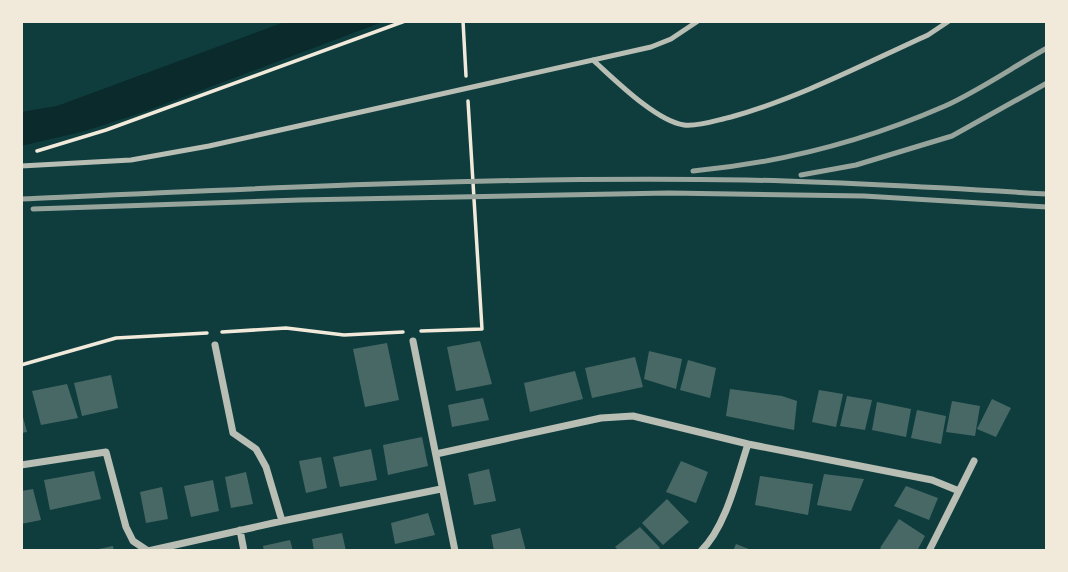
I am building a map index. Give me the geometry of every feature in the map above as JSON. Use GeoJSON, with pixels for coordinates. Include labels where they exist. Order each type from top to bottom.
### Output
{"type":"FeatureCollection","features":[{"type":"Feature","properties":{"kind":"street"},"geometry":{"type":"LineString","coordinates":[[413,341],[455,551]]}},
{"type":"Feature","properties":{"kind":"street"},"geometry":{"type":"LineString","coordinates":[[215,345],[233,433],[256,449],[267,467],[282,520]]}},
{"type":"Feature","properties":{"kind":"street"},"geometry":{"type":"LineString","coordinates":[[436,454],[601,418],[633,416],[748,444],[932,480],[959,491]]}},
{"type":"Feature","properties":{"kind":"street"},"geometry":{"type":"LineString","coordinates":[[701,551],[711,542],[719,528],[748,444]]}},
{"type":"Feature","properties":{"kind":"street"},"geometry":{"type":"LineString","coordinates":[[21,465],[106,452],[126,527],[133,541],[148,551],[282,520],[441,489]]}},
{"type":"Feature","properties":{"kind":"street"},"geometry":{"type":"LineString","coordinates":[[929,551],[974,461]]}},
{"type":"Feature","properties":{"kind":"street"},"geometry":{"type":"LineString","coordinates":[[240,530],[244,551]]}},
{"type":"Feature","properties":{"kind":"lane"},"geometry":{"type":"LineString","coordinates":[[21,166],[131,160],[209,146],[651,47],[671,39],[698,21]]}},
{"type":"Feature","properties":{"kind":"lane"},"geometry":{"type":"LineString","coordinates":[[593,60],[638,100],[662,116],[683,125],[715,121],[763,108],[928,34],[948,21]]}},
{"type":"Feature","properties":{"kind":"path"},"geometry":{"type":"LineString","coordinates":[[28,152],[106,130],[405,21]]}},
{"type":"Feature","properties":{"kind":"path"},"geometry":{"type":"LineString","coordinates":[[463,21],[467,83]]}},
{"type":"Feature","properties":{"kind":"path"},"geometry":{"type":"LineString","coordinates":[[21,365],[116,338],[286,328],[344,335],[482,329],[468,95]]}},
{"type":"Feature","properties":{"kind":"water"},"geometry":{"type":"Polygon","coordinates":[[[287,21],[385,21],[144,112],[85,131],[21,146],[21,112],[57,106],[287,21]]]}},
{"type":"Feature","properties":{"kind":"building"},"geometry":{"type":"Polygon","coordinates":[[[480,341],[492,384],[456,391],[447,347],[480,341]]]}},
{"type":"Feature","properties":{"kind":"building"},"geometry":{"type":"Polygon","coordinates":[[[387,343],[399,400],[365,407],[353,349],[387,343]]]}},
{"type":"Feature","properties":{"kind":"building"},"geometry":{"type":"Polygon","coordinates":[[[649,351],[682,359],[676,389],[644,379],[649,351]]]}},
{"type":"Feature","properties":{"kind":"building"},"geometry":{"type":"Polygon","coordinates":[[[635,357],[643,387],[592,398],[585,368],[635,357]]]}},
{"type":"Feature","properties":{"kind":"building"},"geometry":{"type":"Polygon","coordinates":[[[688,360],[716,368],[710,398],[680,390],[688,360]]]}},
{"type":"Feature","properties":{"kind":"building"},"geometry":{"type":"Polygon","coordinates":[[[575,371],[583,399],[530,412],[524,383],[575,371]]]}},
{"type":"Feature","properties":{"kind":"building"},"geometry":{"type":"Polygon","coordinates":[[[111,375],[118,408],[82,416],[74,383],[111,375]]]}},
{"type":"Feature","properties":{"kind":"building"},"geometry":{"type":"Polygon","coordinates":[[[67,384],[78,418],[41,425],[32,391],[67,384]]]}},
{"type":"Feature","properties":{"kind":"building"},"geometry":{"type":"Polygon","coordinates":[[[730,389],[782,396],[797,401],[794,430],[726,416],[730,389]]]}},
{"type":"Feature","properties":{"kind":"building"},"geometry":{"type":"Polygon","coordinates":[[[819,390],[843,394],[836,427],[812,422],[819,390]]]}},
{"type":"Feature","properties":{"kind":"building"},"geometry":{"type":"Polygon","coordinates":[[[847,396],[872,400],[865,430],[840,426],[847,396]]]}},
{"type":"Feature","properties":{"kind":"building"},"geometry":{"type":"Polygon","coordinates":[[[483,398],[489,420],[452,427],[448,405],[483,398]]]}},
{"type":"Feature","properties":{"kind":"building"},"geometry":{"type":"Polygon","coordinates":[[[992,399],[1011,408],[996,437],[977,429],[992,399]]]}},
{"type":"Feature","properties":{"kind":"building"},"geometry":{"type":"Polygon","coordinates":[[[952,401],[980,406],[975,436],[946,432],[952,401]]]}},
{"type":"Feature","properties":{"kind":"building"},"geometry":{"type":"Polygon","coordinates":[[[877,402],[911,409],[906,437],[872,430],[877,402]]]}},
{"type":"Feature","properties":{"kind":"building"},"geometry":{"type":"Polygon","coordinates":[[[21,410],[27,432],[21,433],[21,410]]]}},
{"type":"Feature","properties":{"kind":"building"},"geometry":{"type":"Polygon","coordinates":[[[917,410],[946,416],[941,444],[911,438],[917,410]]]}},
{"type":"Feature","properties":{"kind":"building"},"geometry":{"type":"Polygon","coordinates":[[[422,437],[428,466],[388,475],[383,445],[422,437]]]}},
{"type":"Feature","properties":{"kind":"building"},"geometry":{"type":"Polygon","coordinates":[[[371,449],[377,480],[340,487],[333,457],[371,449]]]}},
{"type":"Feature","properties":{"kind":"building"},"geometry":{"type":"Polygon","coordinates":[[[321,457],[327,488],[306,493],[299,461],[321,457]]]}},
{"type":"Feature","properties":{"kind":"building"},"geometry":{"type":"Polygon","coordinates":[[[681,461],[708,472],[696,503],[666,492],[681,461]]]}},
{"type":"Feature","properties":{"kind":"building"},"geometry":{"type":"Polygon","coordinates":[[[489,469],[496,501],[474,505],[468,474],[489,469]]]}},
{"type":"Feature","properties":{"kind":"building"},"geometry":{"type":"Polygon","coordinates":[[[94,471],[101,499],[50,510],[44,480],[94,471]]]}},
{"type":"Feature","properties":{"kind":"building"},"geometry":{"type":"Polygon","coordinates":[[[246,472],[253,504],[231,508],[225,477],[246,472]]]}},
{"type":"Feature","properties":{"kind":"building"},"geometry":{"type":"Polygon","coordinates":[[[824,474],[864,479],[851,511],[817,505],[824,474]]]}},
{"type":"Feature","properties":{"kind":"building"},"geometry":{"type":"Polygon","coordinates":[[[760,476],[813,484],[808,515],[755,505],[760,476]]]}},
{"type":"Feature","properties":{"kind":"building"},"geometry":{"type":"Polygon","coordinates":[[[213,480],[219,511],[191,517],[184,486],[213,480]]]}},
{"type":"Feature","properties":{"kind":"building"},"geometry":{"type":"Polygon","coordinates":[[[906,486],[938,498],[929,520],[894,506],[906,486]]]}},
{"type":"Feature","properties":{"kind":"building"},"geometry":{"type":"Polygon","coordinates":[[[162,487],[168,519],[146,523],[140,492],[162,487]]]}},
{"type":"Feature","properties":{"kind":"building"},"geometry":{"type":"Polygon","coordinates":[[[33,489],[41,520],[21,524],[21,491],[33,489]]]}},
{"type":"Feature","properties":{"kind":"building"},"geometry":{"type":"Polygon","coordinates":[[[667,499],[689,522],[663,545],[642,523],[667,499]]]}},
{"type":"Feature","properties":{"kind":"building"},"geometry":{"type":"Polygon","coordinates":[[[428,513],[435,535],[395,544],[391,523],[428,513]]]}},
{"type":"Feature","properties":{"kind":"building"},"geometry":{"type":"Polygon","coordinates":[[[899,519],[925,536],[917,551],[884,551],[880,548],[899,519]]]}},
{"type":"Feature","properties":{"kind":"building"},"geometry":{"type":"Polygon","coordinates":[[[640,527],[660,548],[657,551],[619,551],[615,547],[640,527]]]}},
{"type":"Feature","properties":{"kind":"building"},"geometry":{"type":"Polygon","coordinates":[[[520,528],[526,551],[494,551],[491,535],[520,528]]]}},
{"type":"Feature","properties":{"kind":"building"},"geometry":{"type":"Polygon","coordinates":[[[342,533],[346,551],[314,551],[312,539],[342,533]]]}},
{"type":"Feature","properties":{"kind":"building"},"geometry":{"type":"Polygon","coordinates":[[[290,540],[293,551],[264,551],[263,546],[290,540]]]}},
{"type":"Feature","properties":{"kind":"building"},"geometry":{"type":"Polygon","coordinates":[[[736,544],[754,551],[733,551],[736,544]]]}},
{"type":"Feature","properties":{"kind":"building"},"geometry":{"type":"Polygon","coordinates":[[[113,546],[114,551],[94,551],[94,550],[113,546]]]}},
{"type":"Feature","properties":{"kind":"railway"},"geometry":{"type":"LineString","coordinates":[[693,171],[790,156],[884,130],[958,100],[1047,48]]}},
{"type":"Feature","properties":{"kind":"railway"},"geometry":{"type":"LineString","coordinates":[[801,175],[856,165],[952,136],[1047,83]]}},
{"type":"Feature","properties":{"kind":"railway"},"geometry":{"type":"LineString","coordinates":[[21,199],[383,184],[655,179],[821,182],[1047,194]]}},
{"type":"Feature","properties":{"kind":"railway"},"geometry":{"type":"LineString","coordinates":[[33,209],[300,200],[669,193],[864,196],[1047,207]]}}]}
